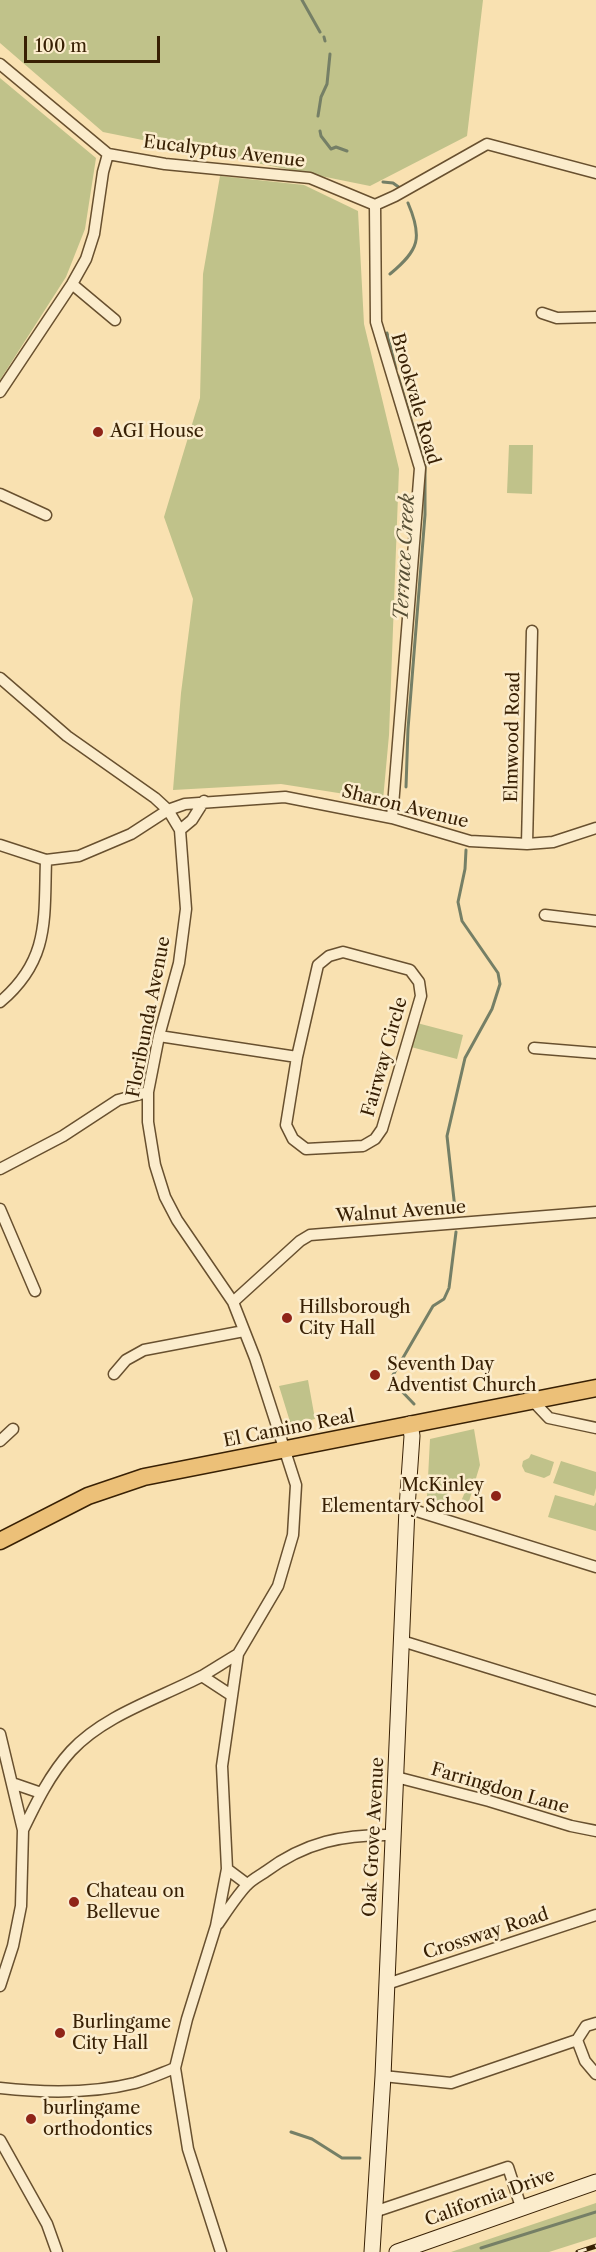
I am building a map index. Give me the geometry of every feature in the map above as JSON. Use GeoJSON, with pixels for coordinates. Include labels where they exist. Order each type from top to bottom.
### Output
{"type":"FeatureCollection","features":[{"type":"Feature","properties":{"kind":"main road","name":"El Camino Real"},"geometry":{"type":"LineString","coordinates":[[0,1542],[88,1496],[125,1482],[596,1388]]}},
{"type":"Feature","properties":{"kind":"street","name":"Eucalyptus Avenue"},"geometry":{"type":"LineString","coordinates":[[0,64],[108,154],[165,165],[310,178],[375,205]]}},
{"type":"Feature","properties":{"kind":"street"},"geometry":{"type":"LineString","coordinates":[[375,205],[487,144],[596,173]]}},
{"type":"Feature","properties":{"kind":"street"},"geometry":{"type":"LineString","coordinates":[[0,392],[72,284],[86,259],[94,234],[103,172],[108,154]]}},
{"type":"Feature","properties":{"kind":"street","name":"Brookvale Road"},"geometry":{"type":"LineString","coordinates":[[375,205],[376,322],[420,468],[392,818]]}},
{"type":"Feature","properties":{"kind":"street"},"geometry":{"type":"LineString","coordinates":[[72,284],[115,320]]}},
{"type":"Feature","properties":{"kind":"street"},"geometry":{"type":"LineString","coordinates":[[542,313],[557,318],[596,317]]}},
{"type":"Feature","properties":{"kind":"street"},"geometry":{"type":"LineString","coordinates":[[0,494],[46,515]]}},
{"type":"Feature","properties":{"kind":"street","name":"Elmwood Road"},"geometry":{"type":"LineString","coordinates":[[527,844],[532,631]]}},
{"type":"Feature","properties":{"kind":"street","name":"Floribunda Avenue"},"geometry":{"type":"LineString","coordinates":[[0,678],[67,736],[155,798],[168,810],[180,830],[186,909],[179,963],[159,1036],[148,1092],[151,1143],[165,1197],[177,1220],[233,1302],[255,1358],[296,1485],[293,1535],[278,1586],[238,1654],[222,1766],[227,1869],[216,1926],[187,2019],[175,2068],[188,2149],[221,2252]]}},
{"type":"Feature","properties":{"kind":"street","name":"Sharon Avenue"},"geometry":{"type":"LineString","coordinates":[[46,860],[79,856],[131,834],[168,810],[204,801],[285,797],[392,818],[470,841],[527,844],[553,842],[596,828]]}},
{"type":"Feature","properties":{"kind":"street"},"geometry":{"type":"LineString","coordinates":[[180,830],[192,820],[204,801]]}},
{"type":"Feature","properties":{"kind":"street"},"geometry":{"type":"LineString","coordinates":[[0,845],[46,860],[41,942],[30,970],[13,991],[0,1002]]}},
{"type":"Feature","properties":{"kind":"street"},"geometry":{"type":"LineString","coordinates":[[545,915],[596,921]]}},
{"type":"Feature","properties":{"kind":"street","name":"Fairway Circle"},"geometry":{"type":"LineString","coordinates":[[343,951],[381,961],[410,970],[419,982],[421,996],[382,1129],[375,1139],[363,1146],[306,1149],[293,1139],[286,1125],[297,1057],[318,965],[329,956],[343,951]]}},
{"type":"Feature","properties":{"kind":"street"},"geometry":{"type":"LineString","coordinates":[[159,1036],[297,1057]]}},
{"type":"Feature","properties":{"kind":"street"},"geometry":{"type":"LineString","coordinates":[[534,1048],[596,1053]]}},
{"type":"Feature","properties":{"kind":"street"},"geometry":{"type":"LineString","coordinates":[[0,1169],[63,1136],[118,1100],[148,1092]]}},
{"type":"Feature","properties":{"kind":"street"},"geometry":{"type":"LineString","coordinates":[[0,1209],[35,1291]]}},
{"type":"Feature","properties":{"kind":"street","name":"Walnut Avenue"},"geometry":{"type":"LineString","coordinates":[[233,1302],[300,1240],[309,1235],[508,1221],[596,1212]]}},
{"type":"Feature","properties":{"kind":"street"},"geometry":{"type":"LineString","coordinates":[[114,1374],[126,1360],[144,1350],[244,1331]]}},
{"type":"Feature","properties":{"kind":"street"},"geometry":{"type":"LineString","coordinates":[[532,1400],[549,1418],[596,1428]]}},
{"type":"Feature","properties":{"kind":"street","name":"Oak Grove Avenue"},"geometry":{"type":"LineString","coordinates":[[372,2252],[383,2076],[412,1436],[410,1424]]}},
{"type":"Feature","properties":{"kind":"street"},"geometry":{"type":"LineString","coordinates":[[0,1441],[13,1429]]}},
{"type":"Feature","properties":{"kind":"street"},"geometry":{"type":"LineString","coordinates":[[407,1508],[596,1567]]}},
{"type":"Feature","properties":{"kind":"street"},"geometry":{"type":"LineString","coordinates":[[402,1641],[596,1701]]}},
{"type":"Feature","properties":{"kind":"street"},"geometry":{"type":"LineString","coordinates":[[24,1830],[41,1793],[71,1751],[102,1726],[202,1676],[238,1654]]}},
{"type":"Feature","properties":{"kind":"street"},"geometry":{"type":"LineString","coordinates":[[202,1676],[231,1695]]}},
{"type":"Feature","properties":{"kind":"street"},"geometry":{"type":"LineString","coordinates":[[0,1734],[24,1830],[21,1906],[13,1946],[0,1986]]}},
{"type":"Feature","properties":{"kind":"street","name":"Farringdon Lane"},"geometry":{"type":"LineString","coordinates":[[396,1777],[596,1831]]}},
{"type":"Feature","properties":{"kind":"street"},"geometry":{"type":"LineString","coordinates":[[12,1783],[41,1793]]}},
{"type":"Feature","properties":{"kind":"street"},"geometry":{"type":"LineString","coordinates":[[216,1926],[247,1884],[282,1859],[334,1839],[363,1834],[393,1835]]}},
{"type":"Feature","properties":{"kind":"street"},"geometry":{"type":"LineString","coordinates":[[227,1869],[247,1884]]}},
{"type":"Feature","properties":{"kind":"street","name":"Crossway Road"},"geometry":{"type":"LineString","coordinates":[[387,1984],[596,1916]]}},
{"type":"Feature","properties":{"kind":"street"},"geometry":{"type":"LineString","coordinates":[[383,2076],[451,2083],[577,2040],[586,2026],[596,2023]]}},
{"type":"Feature","properties":{"kind":"street"},"geometry":{"type":"LineString","coordinates":[[577,2040],[585,2061],[596,2074]]}},
{"type":"Feature","properties":{"kind":"street"},"geometry":{"type":"LineString","coordinates":[[0,2088],[41,2092],[98,2089],[136,2083],[175,2068]]}},
{"type":"Feature","properties":{"kind":"street"},"geometry":{"type":"LineString","coordinates":[[0,2140],[47,2224],[57,2252]]}},
{"type":"Feature","properties":{"kind":"street"},"geometry":{"type":"LineString","coordinates":[[374,2212],[508,2167],[521,2206]]}},
{"type":"Feature","properties":{"kind":"street","name":"California Drive"},"geometry":{"type":"LineString","coordinates":[[397,2252],[521,2206],[596,2182]]}},
{"type":"Feature","properties":{"kind":"green space"},"geometry":{"type":"Polygon","coordinates":[[[0,0],[483,0],[467,136],[370,186],[103,132],[0,43],[0,0]]]}},
{"type":"Feature","properties":{"kind":"green space"},"geometry":{"type":"Polygon","coordinates":[[[0,78],[96,158],[85,229],[66,277],[0,380],[0,78]]]}},
{"type":"Feature","properties":{"kind":"green space"},"geometry":{"type":"Polygon","coordinates":[[[220,176],[304,185],[358,211],[364,324],[399,469],[389,735],[383,800],[281,784],[173,790],[181,693],[193,599],[164,517],[200,398],[203,274],[220,176]]]}},
{"type":"Feature","properties":{"kind":"green space"},"geometry":{"type":"Polygon","coordinates":[[[509,445],[533,445],[532,494],[507,493],[509,445]]]}},
{"type":"Feature","properties":{"kind":"green space"},"geometry":{"type":"Polygon","coordinates":[[[417,1023],[463,1035],[457,1059],[411,1047],[417,1023]]]}},
{"type":"Feature","properties":{"kind":"green space"},"geometry":{"type":"Polygon","coordinates":[[[308,1380],[315,1419],[291,1425],[279,1386],[308,1380]]]}},
{"type":"Feature","properties":{"kind":"green space"},"geometry":{"type":"Polygon","coordinates":[[[474,1429],[480,1465],[467,1508],[459,1506],[465,1492],[449,1488],[446,1504],[427,1497],[430,1439],[474,1429]]]}},
{"type":"Feature","properties":{"kind":"green space"},"geometry":{"type":"Polygon","coordinates":[[[531,1454],[554,1462],[550,1475],[544,1478],[525,1472],[522,1466],[523,1461],[531,1454]]]}},
{"type":"Feature","properties":{"kind":"green space"},"geometry":{"type":"Polygon","coordinates":[[[561,1461],[596,1472],[594,1496],[553,1483],[561,1461]]]}},
{"type":"Feature","properties":{"kind":"green space"},"geometry":{"type":"Polygon","coordinates":[[[555,1495],[594,1506],[596,1502],[596,1531],[548,1517],[555,1495]]]}},
{"type":"Feature","properties":{"kind":"green space"},"geometry":{"type":"Polygon","coordinates":[[[596,2203],[596,2237],[549,2252],[451,2252],[596,2203]]]}},
{"type":"Feature","properties":{"kind":"waterway","name":"Terrace Creek"},"geometry":{"type":"LineString","coordinates":[[302,0],[320,32]]}},
{"type":"Feature","properties":{"kind":"waterway","name":"Terrace Creek"},"geometry":{"type":"LineString","coordinates":[[324,37],[325,41]]}},
{"type":"Feature","properties":{"kind":"waterway","name":"Terrace Creek"},"geometry":{"type":"LineString","coordinates":[[318,116],[321,97],[327,84],[330,54]]}},
{"type":"Feature","properties":{"kind":"waterway","name":"Terrace Creek"},"geometry":{"type":"LineString","coordinates":[[320,131],[331,149],[336,147],[347,151]]}},
{"type":"Feature","properties":{"kind":"waterway","name":"Terrace Creek"},"geometry":{"type":"LineString","coordinates":[[383,182],[393,183],[400,188]]}},
{"type":"Feature","properties":{"kind":"waterway","name":"Terrace Creek"},"geometry":{"type":"LineString","coordinates":[[390,274],[407,258],[416,243],[416,225],[408,203]]}},
{"type":"Feature","properties":{"kind":"waterway","name":"Terrace Creek"},"geometry":{"type":"LineString","coordinates":[[387,333],[396,369]]}},
{"type":"Feature","properties":{"kind":"waterway","name":"Terrace Creek"},"geometry":{"type":"LineString","coordinates":[[398,376],[425,466],[425,515],[408,729],[406,787]]}},
{"type":"Feature","properties":{"kind":"waterway","name":"Terrace Creek"},"geometry":{"type":"LineString","coordinates":[[455,1209],[447,1136],[465,1058],[492,1009],[500,984],[498,973],[462,921],[458,902],[465,869],[466,850]]}},
{"type":"Feature","properties":{"kind":"waterway","name":"Terrace Creek"},"geometry":{"type":"LineString","coordinates":[[414,1404],[393,1382],[393,1375],[433,1306],[444,1299],[449,1288],[456,1232]]}},
{"type":"Feature","properties":{"kind":"waterway"},"geometry":{"type":"LineString","coordinates":[[291,2132],[312,2139],[342,2158],[360,2158]]}},
{"type":"Feature","properties":{"kind":"waterway"},"geometry":{"type":"LineString","coordinates":[[481,2248],[596,2212]]}},
{"type":"Feature","properties":{"kind":"railway"},"geometry":{"type":"LineString","coordinates":[[578,2252],[596,2246]]}},
{"type":"Feature","properties":{"kind":"place","name":"AGI House"},"geometry":{"type":"Point","coordinates":[98,432]}},
{"type":"Feature","properties":{"kind":"place","name":"Hillsborough City Hall"},"geometry":{"type":"Point","coordinates":[287,1318]}},
{"type":"Feature","properties":{"kind":"place","name":"Seventh Day Adventist Church"},"geometry":{"type":"Point","coordinates":[375,1375]}},
{"type":"Feature","properties":{"kind":"place","name":"McKinley Elementary School"},"geometry":{"type":"Point","coordinates":[496,1496]}},
{"type":"Feature","properties":{"kind":"place","name":"Chateau on Bellevue"},"geometry":{"type":"Point","coordinates":[74,1902]}},
{"type":"Feature","properties":{"kind":"place","name":"Burlingame City Hall"},"geometry":{"type":"Point","coordinates":[60,2033]}},
{"type":"Feature","properties":{"kind":"place","name":"burlingame orthodontics"},"geometry":{"type":"Point","coordinates":[31,2119]}}]}
